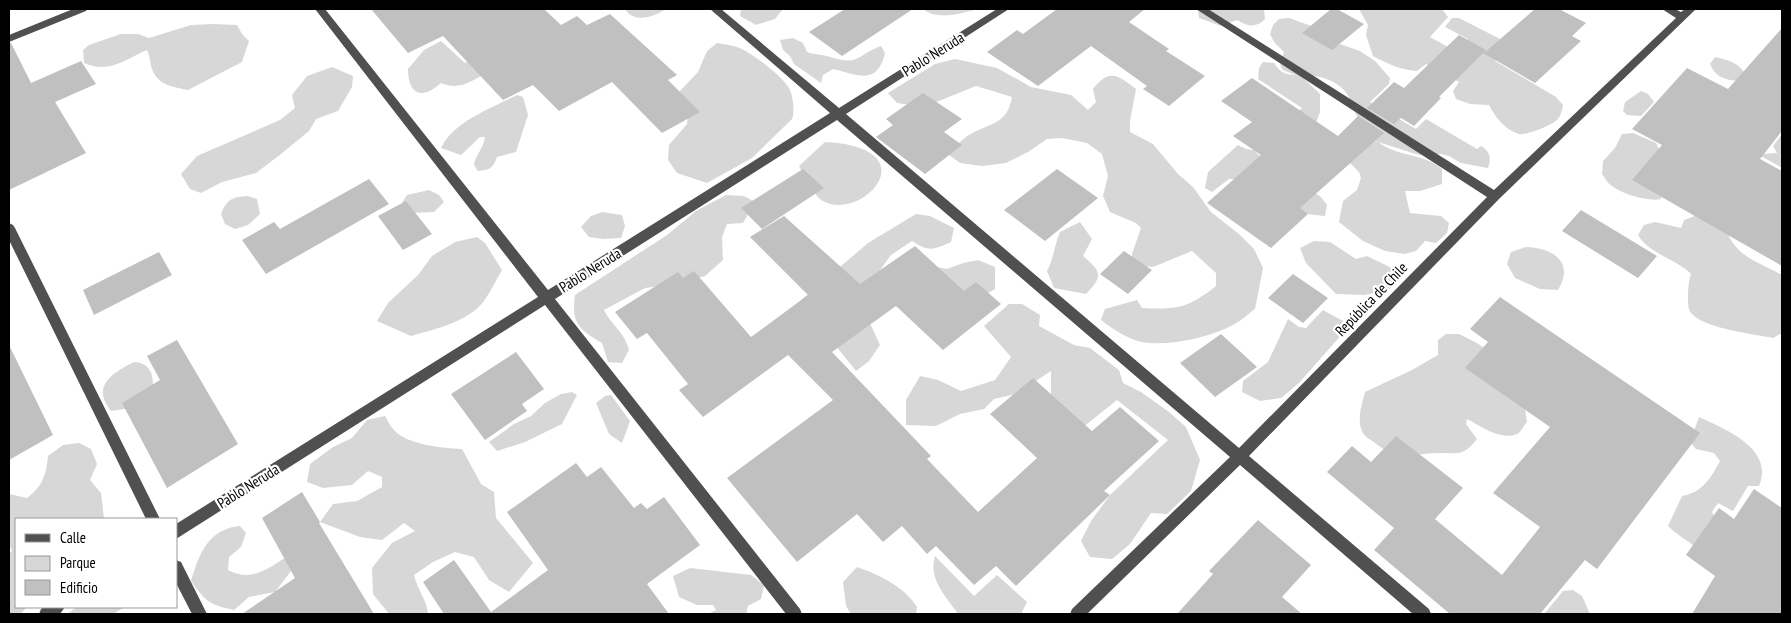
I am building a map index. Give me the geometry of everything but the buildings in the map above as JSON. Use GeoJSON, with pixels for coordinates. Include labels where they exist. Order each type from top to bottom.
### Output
{"type":"FeatureCollection","features":[{"type":"Feature","properties":{"kind":"street"},"geometry":{"type":"LineString","coordinates":[[9,40],[82,9]]}},
{"type":"Feature","properties":{"kind":"street"},"geometry":{"type":"LineString","coordinates":[[320,9],[795,614]]}},
{"type":"Feature","properties":{"kind":"street"},"geometry":{"type":"LineString","coordinates":[[715,9],[1424,614]]}},
{"type":"Feature","properties":{"kind":"street","name":"Pablo Neruda"},"geometry":{"type":"LineString","coordinates":[[178,531],[1004,9]]}},
{"type":"Feature","properties":{"kind":"street"},"geometry":{"type":"LineString","coordinates":[[1201,9],[1495,196]]}},
{"type":"Feature","properties":{"kind":"street"},"geometry":{"type":"LineString","coordinates":[[1667,9],[1687,13]]}},
{"type":"Feature","properties":{"kind":"street","name":"República de Chile"},"geometry":{"type":"LineString","coordinates":[[1077,614],[1239,458],[1495,196],[1687,13]]}},
{"type":"Feature","properties":{"kind":"street"},"geometry":{"type":"LineString","coordinates":[[9,228],[153,518]]}},
{"type":"Feature","properties":{"kind":"street"},"geometry":{"type":"LineString","coordinates":[[178,571],[200,614]]}},
{"type":"Feature","properties":{"kind":"green space"},"geometry":{"type":"Polygon","coordinates":[[[625,9],[666,9],[644,18],[639,18],[629,14],[625,9]]]}},
{"type":"Feature","properties":{"kind":"green space"},"geometry":{"type":"Polygon","coordinates":[[[741,9],[783,9],[775,19],[756,25],[740,16],[741,9]]]}},
{"type":"Feature","properties":{"kind":"green space"},"geometry":{"type":"Polygon","coordinates":[[[923,9],[978,9],[958,14],[935,15],[923,9]]]}},
{"type":"Feature","properties":{"kind":"green space"},"geometry":{"type":"Polygon","coordinates":[[[1198,9],[1264,9],[1265,19],[1252,26],[1237,20],[1221,26],[1199,18],[1198,9]]]}},
{"type":"Feature","properties":{"kind":"green space"},"geometry":{"type":"Polygon","coordinates":[[[1359,9],[1442,9],[1448,17],[1430,37],[1459,53],[1458,49],[1468,39],[1445,27],[1452,18],[1459,18],[1500,39],[1508,47],[1495,61],[1556,97],[1563,105],[1559,117],[1551,124],[1539,130],[1519,134],[1501,122],[1489,105],[1470,104],[1456,99],[1453,91],[1459,82],[1426,64],[1417,71],[1384,62],[1373,56],[1366,35],[1368,25],[1359,9]]]}},
{"type":"Feature","properties":{"kind":"green space"},"geometry":{"type":"Polygon","coordinates":[[[1289,18],[1320,29],[1334,42],[1360,51],[1375,61],[1390,78],[1389,84],[1370,102],[1416,129],[1426,119],[1477,149],[1481,146],[1488,153],[1490,158],[1488,168],[1461,163],[1441,154],[1419,155],[1378,142],[1393,150],[1427,160],[1442,169],[1442,184],[1420,191],[1405,191],[1410,213],[1441,216],[1449,223],[1447,233],[1436,243],[1425,241],[1416,251],[1405,254],[1385,251],[1363,241],[1339,222],[1343,201],[1357,190],[1361,178],[1359,172],[1349,162],[1371,139],[1377,142],[1357,115],[1350,99],[1341,87],[1329,80],[1315,76],[1300,75],[1320,94],[1320,112],[1316,123],[1273,131],[1302,108],[1258,79],[1259,68],[1263,62],[1274,63],[1283,72],[1296,75],[1281,68],[1284,52],[1274,42],[1270,34],[1273,25],[1279,19],[1289,18]]]}},
{"type":"Feature","properties":{"kind":"green space"},"geometry":{"type":"Polygon","coordinates":[[[191,25],[237,25],[249,41],[242,62],[188,90],[177,88],[158,79],[152,69],[147,50],[109,66],[101,67],[84,63],[83,50],[89,45],[121,34],[138,34],[149,38],[191,25]]]}},
{"type":"Feature","properties":{"kind":"green space"},"geometry":{"type":"Polygon","coordinates":[[[793,38],[803,43],[807,52],[840,60],[857,59],[881,46],[885,53],[877,71],[871,74],[865,76],[857,75],[833,69],[823,75],[821,83],[794,64],[790,56],[783,50],[780,40],[793,38]]]}},
{"type":"Feature","properties":{"kind":"green space"},"geometry":{"type":"Polygon","coordinates":[[[441,41],[465,63],[490,50],[488,72],[465,84],[454,86],[441,83],[428,92],[417,92],[410,85],[408,69],[424,50],[441,41]]]}},
{"type":"Feature","properties":{"kind":"green space"},"geometry":{"type":"Polygon","coordinates":[[[717,43],[735,46],[743,50],[773,71],[789,88],[793,112],[792,119],[752,158],[707,183],[677,173],[668,160],[669,145],[687,124],[688,112],[679,92],[698,72],[707,51],[717,43]]]}},
{"type":"Feature","properties":{"kind":"green space"},"geometry":{"type":"Polygon","coordinates":[[[1715,57],[1734,63],[1741,68],[1746,76],[1740,81],[1726,79],[1718,75],[1710,64],[1715,57]]]}},
{"type":"Feature","properties":{"kind":"green space"},"geometry":{"type":"Polygon","coordinates":[[[955,59],[997,68],[1031,87],[1071,95],[1088,110],[1096,102],[1093,89],[1104,78],[1109,76],[1119,77],[1136,89],[1130,121],[1130,132],[1153,144],[1178,174],[1193,187],[1211,212],[1239,234],[1254,249],[1263,268],[1255,309],[1239,322],[1214,333],[1170,343],[1149,343],[1130,338],[1101,320],[1105,309],[1137,300],[1142,308],[1173,308],[1190,303],[1216,286],[1216,273],[1192,251],[1153,267],[1133,265],[1132,254],[1141,228],[1136,223],[1110,212],[1103,196],[1108,176],[1102,154],[1087,143],[1062,138],[1047,139],[1028,152],[1006,163],[982,166],[960,163],[949,155],[966,137],[1001,119],[1006,114],[1012,97],[976,86],[924,107],[897,103],[888,93],[935,64],[955,59]]]}},
{"type":"Feature","properties":{"kind":"green space"},"geometry":{"type":"Polygon","coordinates":[[[332,67],[353,76],[352,87],[338,111],[316,119],[309,131],[256,173],[222,182],[201,193],[190,189],[181,174],[197,156],[280,120],[295,108],[292,95],[307,76],[332,67]]]}},
{"type":"Feature","properties":{"kind":"green space"},"geometry":{"type":"Polygon","coordinates":[[[1641,91],[1648,94],[1654,102],[1641,116],[1627,115],[1623,111],[1625,102],[1641,91]]]}},
{"type":"Feature","properties":{"kind":"green space"},"geometry":{"type":"Polygon","coordinates":[[[517,95],[523,97],[528,115],[516,152],[497,157],[490,168],[478,171],[474,165],[485,137],[480,137],[461,155],[441,148],[455,130],[474,116],[517,95]]]}},
{"type":"Feature","properties":{"kind":"green space"},"geometry":{"type":"Polygon","coordinates":[[[1633,133],[1656,143],[1664,158],[1661,199],[1636,197],[1622,192],[1611,185],[1602,174],[1603,161],[1615,148],[1622,134],[1633,133]]]}},
{"type":"Feature","properties":{"kind":"green space"},"geometry":{"type":"Polygon","coordinates":[[[1782,134],[1782,168],[1761,156],[1763,154],[1777,153],[1773,146],[1782,134]]]}},
{"type":"Feature","properties":{"kind":"green space"},"geometry":{"type":"Polygon","coordinates":[[[825,142],[857,147],[875,157],[881,169],[878,182],[869,194],[854,202],[838,205],[823,201],[816,195],[799,166],[825,142]]]}},
{"type":"Feature","properties":{"kind":"green space"},"geometry":{"type":"Polygon","coordinates":[[[1238,145],[1254,150],[1260,156],[1260,162],[1241,179],[1229,179],[1212,192],[1205,188],[1208,172],[1238,145]]]}},
{"type":"Feature","properties":{"kind":"green space"},"geometry":{"type":"Polygon","coordinates":[[[1303,184],[1321,197],[1327,205],[1325,216],[1289,212],[1303,184]]]}},
{"type":"Feature","properties":{"kind":"green space"},"geometry":{"type":"Polygon","coordinates":[[[429,190],[439,195],[444,202],[434,212],[411,213],[402,203],[407,195],[429,190]]]}},
{"type":"Feature","properties":{"kind":"green space"},"geometry":{"type":"Polygon","coordinates":[[[726,195],[744,196],[755,202],[743,223],[727,224],[722,237],[723,260],[705,276],[676,284],[645,288],[604,310],[621,333],[629,350],[622,363],[608,362],[602,343],[578,325],[574,313],[575,295],[667,235],[696,211],[726,195]]]}},
{"type":"Feature","properties":{"kind":"green space"},"geometry":{"type":"Polygon","coordinates":[[[248,196],[257,199],[260,214],[248,225],[235,229],[225,224],[221,214],[225,205],[234,198],[248,196]]]}},
{"type":"Feature","properties":{"kind":"green space"},"geometry":{"type":"Polygon","coordinates":[[[602,212],[622,215],[625,226],[621,238],[604,239],[589,237],[581,227],[591,216],[602,212]]]}},
{"type":"Feature","properties":{"kind":"green space"},"geometry":{"type":"Polygon","coordinates":[[[916,214],[930,216],[954,228],[951,242],[931,249],[912,241],[891,255],[867,288],[863,308],[880,345],[869,361],[856,371],[800,301],[868,243],[916,214]]]}},
{"type":"Feature","properties":{"kind":"green space"},"geometry":{"type":"Polygon","coordinates":[[[1698,215],[1726,230],[1742,253],[1782,275],[1782,333],[1773,338],[1741,332],[1702,321],[1694,316],[1689,309],[1688,301],[1691,274],[1649,247],[1638,235],[1644,225],[1655,222],[1681,228],[1684,220],[1698,215]]]}},
{"type":"Feature","properties":{"kind":"green space"},"geometry":{"type":"Polygon","coordinates":[[[1080,222],[1092,239],[1083,256],[1094,266],[1098,274],[1095,283],[1086,294],[1054,288],[1047,271],[1060,232],[1080,222]]]}},
{"type":"Feature","properties":{"kind":"green space"},"geometry":{"type":"Polygon","coordinates":[[[477,237],[485,243],[502,270],[487,297],[477,308],[450,324],[411,336],[377,321],[388,303],[418,275],[432,256],[455,242],[477,237]]]}},
{"type":"Feature","properties":{"kind":"green space"},"geometry":{"type":"Polygon","coordinates":[[[1314,241],[1330,242],[1356,259],[1367,256],[1396,270],[1397,278],[1390,289],[1365,295],[1336,294],[1306,263],[1300,248],[1314,241]]]}},
{"type":"Feature","properties":{"kind":"green space"},"geometry":{"type":"Polygon","coordinates":[[[1526,247],[1545,250],[1558,258],[1564,272],[1563,280],[1558,290],[1540,289],[1515,278],[1507,264],[1511,252],[1526,247]]]}},
{"type":"Feature","properties":{"kind":"green space"},"geometry":{"type":"Polygon","coordinates":[[[978,260],[995,267],[995,289],[983,296],[963,298],[931,266],[947,269],[978,260]]]}},
{"type":"Feature","properties":{"kind":"green space"},"geometry":{"type":"Polygon","coordinates":[[[1009,304],[1022,304],[1040,315],[1039,326],[1074,345],[1090,348],[1119,370],[1123,383],[1141,392],[1186,427],[1200,460],[1191,491],[1167,514],[1151,513],[1130,544],[1112,559],[1090,557],[1081,541],[1091,521],[1110,495],[1168,440],[1117,400],[1077,432],[1051,404],[1051,371],[1016,394],[994,399],[984,409],[960,414],[936,426],[906,425],[906,400],[920,376],[938,380],[961,391],[995,380],[1011,357],[984,326],[1009,304]]]}},
{"type":"Feature","properties":{"kind":"green space"},"geometry":{"type":"Polygon","coordinates":[[[1323,310],[1343,321],[1343,333],[1299,383],[1281,398],[1260,401],[1242,392],[1243,381],[1268,362],[1288,319],[1299,327],[1306,328],[1323,310]]]}},
{"type":"Feature","properties":{"kind":"green space"},"geometry":{"type":"Polygon","coordinates":[[[1446,334],[1459,334],[1477,343],[1497,357],[1525,409],[1527,422],[1517,434],[1504,436],[1491,432],[1467,419],[1466,424],[1477,439],[1467,449],[1459,453],[1404,455],[1383,449],[1365,436],[1361,428],[1360,412],[1365,392],[1412,370],[1438,355],[1438,340],[1446,334]]]}},
{"type":"Feature","properties":{"kind":"green space"},"geometry":{"type":"Polygon","coordinates":[[[134,362],[143,364],[149,369],[153,385],[130,408],[111,411],[105,402],[104,387],[107,381],[118,371],[134,362]]]}},
{"type":"Feature","properties":{"kind":"green space"},"geometry":{"type":"Polygon","coordinates":[[[572,392],[577,395],[562,424],[525,442],[497,451],[489,442],[514,424],[531,416],[545,403],[561,394],[572,392]]]}},
{"type":"Feature","properties":{"kind":"green space"},"geometry":{"type":"Polygon","coordinates":[[[611,395],[630,421],[622,443],[609,434],[596,403],[605,396],[611,395]]]}},
{"type":"Feature","properties":{"kind":"green space"},"geometry":{"type":"Polygon","coordinates":[[[385,416],[394,430],[407,439],[426,445],[462,449],[481,484],[494,492],[496,518],[533,563],[509,592],[489,580],[474,557],[455,552],[433,562],[414,575],[428,614],[389,614],[373,594],[372,568],[392,543],[415,531],[404,523],[382,540],[360,537],[320,522],[333,504],[357,501],[382,487],[382,477],[368,471],[352,485],[323,488],[307,482],[310,464],[333,447],[352,438],[367,420],[385,416]]]}},
{"type":"Feature","properties":{"kind":"green space"},"geometry":{"type":"Polygon","coordinates":[[[1699,417],[1734,434],[1745,442],[1760,461],[1762,473],[1759,486],[1748,486],[1733,511],[1718,503],[1712,512],[1719,524],[1697,548],[1668,526],[1682,496],[1695,492],[1705,484],[1720,461],[1714,453],[1696,449],[1690,442],[1699,417]]]}},
{"type":"Feature","properties":{"kind":"green space"},"geometry":{"type":"Polygon","coordinates":[[[79,443],[91,449],[97,464],[90,480],[101,493],[104,518],[15,518],[15,608],[26,608],[20,614],[9,614],[9,553],[12,551],[9,544],[9,494],[27,498],[37,489],[43,480],[48,456],[63,445],[79,443]]]}},
{"type":"Feature","properties":{"kind":"green space"},"geometry":{"type":"Polygon","coordinates":[[[240,526],[246,533],[241,547],[229,557],[228,570],[237,574],[252,574],[267,569],[288,556],[294,557],[291,571],[275,592],[249,597],[234,610],[214,604],[204,598],[191,581],[206,544],[220,532],[240,526]]]}},
{"type":"Feature","properties":{"kind":"green space"},"geometry":{"type":"Polygon","coordinates":[[[935,556],[974,596],[997,575],[1027,602],[1021,614],[958,614],[936,580],[933,565],[935,556]]]}},
{"type":"Feature","properties":{"kind":"green space"},"geometry":{"type":"Polygon","coordinates":[[[857,567],[882,577],[906,593],[917,607],[916,614],[851,614],[846,606],[843,582],[857,567]]]}},
{"type":"Feature","properties":{"kind":"green space"},"geometry":{"type":"Polygon","coordinates":[[[690,568],[751,575],[764,585],[761,599],[748,606],[746,614],[708,614],[716,610],[713,605],[697,605],[679,597],[673,576],[690,568]]]}},
{"type":"Feature","properties":{"kind":"green space"},"geometry":{"type":"Polygon","coordinates":[[[1573,590],[1582,596],[1590,614],[1544,614],[1563,591],[1573,590]]]}},
{"type":"Feature","properties":{"kind":"green space"},"geometry":{"type":"Polygon","coordinates":[[[76,608],[123,608],[113,614],[67,614],[76,608]]]}}]}
